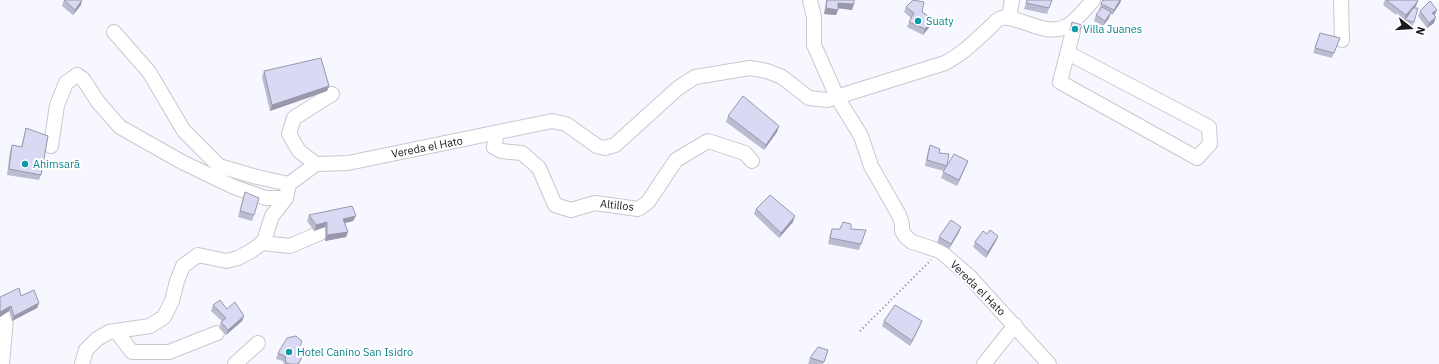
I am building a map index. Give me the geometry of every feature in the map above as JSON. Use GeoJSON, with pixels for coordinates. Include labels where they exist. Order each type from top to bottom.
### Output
{"type":"FeatureCollection","features":[{"type":"Feature","properties":{"kind":"street","name":"Vereda el Hato"},"geometry":{"type":"LineString","coordinates":[[810,0],[814,17],[814,44],[837,97],[861,136],[871,166],[899,215],[902,224],[902,231],[906,238],[912,242],[940,251],[969,276],[1049,364]]}},
{"type":"Feature","properties":{"kind":"street"},"geometry":{"type":"LineString","coordinates":[[1012,0],[1009,17],[1034,27],[1049,30],[1075,25]]}},
{"type":"Feature","properties":{"kind":"street"},"geometry":{"type":"LineString","coordinates":[[1068,53],[1209,127],[1210,144],[1197,158],[1060,82],[1075,25],[1093,0]]}},
{"type":"Feature","properties":{"kind":"street"},"geometry":{"type":"LineString","coordinates":[[1341,0],[1342,40]]}},
{"type":"Feature","properties":{"kind":"street","name":"Vereda el Hato"},"geometry":{"type":"LineString","coordinates":[[316,164],[348,163],[552,121],[566,124],[597,146],[605,148],[615,145],[678,88],[695,77],[750,68],[767,71],[782,76],[809,98],[820,100],[837,97],[945,63],[956,58],[1000,18],[1009,17]]}},
{"type":"Feature","properties":{"kind":"street"},"geometry":{"type":"LineString","coordinates":[[114,32],[149,72],[184,131],[219,166],[257,178],[289,184]]}},
{"type":"Feature","properties":{"kind":"street"},"geometry":{"type":"LineString","coordinates":[[51,146],[57,105],[66,83],[77,75],[83,80],[98,102],[120,127],[182,162],[234,187],[266,198],[286,198]]}},
{"type":"Feature","properties":{"kind":"street"},"geometry":{"type":"LineString","coordinates":[[82,364],[86,350],[97,339],[109,332],[150,326],[164,317],[172,301],[177,281],[183,266],[198,255],[226,261],[245,255],[262,243],[272,216],[286,198],[289,184],[316,164],[300,151],[289,134],[294,118],[332,94]]}},
{"type":"Feature","properties":{"kind":"street","name":"Altillos"},"geometry":{"type":"LineString","coordinates":[[497,133],[494,147],[501,151],[522,153],[539,168],[555,205],[571,210],[595,203],[638,209],[648,202],[676,160],[708,141],[745,153],[752,161]]}},
{"type":"Feature","properties":{"kind":"street"},"geometry":{"type":"LineString","coordinates":[[262,243],[290,246],[320,233]]}},
{"type":"Feature","properties":{"kind":"street"},"geometry":{"type":"LineString","coordinates":[[2,364],[6,318]]}},
{"type":"Feature","properties":{"kind":"street"},"geometry":{"type":"LineString","coordinates":[[984,364],[1015,325]]}},
{"type":"Feature","properties":{"kind":"street"},"geometry":{"type":"LineString","coordinates":[[116,331],[132,352],[169,352],[217,333]]}},
{"type":"Feature","properties":{"kind":"street"},"geometry":{"type":"LineString","coordinates":[[235,364],[258,343]]}},
{"type":"Feature","properties":{"kind":"path"},"geometry":{"type":"LineString","coordinates":[[860,331],[940,251]]}},
{"type":"Feature","properties":{"kind":"building"},"geometry":{"type":"Polygon","coordinates":[[[64,0],[82,0],[75,10],[64,0]]]}},
{"type":"Feature","properties":{"kind":"building"},"geometry":{"type":"Polygon","coordinates":[[[827,0],[854,0],[854,4],[838,3],[838,10],[826,8],[827,0]]]}},
{"type":"Feature","properties":{"kind":"building"},"geometry":{"type":"Polygon","coordinates":[[[913,0],[924,2],[922,12],[933,19],[925,29],[909,22],[914,13],[906,7],[913,0]]]}},
{"type":"Feature","properties":{"kind":"building"},"geometry":{"type":"Polygon","coordinates":[[[1027,0],[1052,0],[1049,8],[1026,3],[1027,0]]]}},
{"type":"Feature","properties":{"kind":"building"},"geometry":{"type":"Polygon","coordinates":[[[1103,0],[1120,0],[1114,10],[1101,4],[1103,0]]]}},
{"type":"Feature","properties":{"kind":"building"},"geometry":{"type":"Polygon","coordinates":[[[1386,0],[1417,0],[1418,1],[1406,15],[1386,0]]]}},
{"type":"Feature","properties":{"kind":"building"},"geometry":{"type":"Polygon","coordinates":[[[1430,1],[1437,10],[1432,13],[1436,17],[1429,23],[1420,11],[1430,1]]]}},
{"type":"Feature","properties":{"kind":"building"},"geometry":{"type":"Polygon","coordinates":[[[1102,7],[1111,12],[1105,21],[1096,15],[1102,7]]]}},
{"type":"Feature","properties":{"kind":"building"},"geometry":{"type":"Polygon","coordinates":[[[1413,8],[1418,8],[1414,22],[1405,20],[1413,8]]]}},
{"type":"Feature","properties":{"kind":"building"},"geometry":{"type":"Polygon","coordinates":[[[1072,22],[1082,25],[1080,30],[1071,27],[1072,22]]]}},
{"type":"Feature","properties":{"kind":"building"},"geometry":{"type":"Polygon","coordinates":[[[1320,33],[1340,38],[1334,53],[1315,48],[1320,33]]]}},
{"type":"Feature","properties":{"kind":"building"},"geometry":{"type":"Polygon","coordinates":[[[321,58],[329,86],[272,105],[264,71],[321,58]]]}},
{"type":"Feature","properties":{"kind":"building"},"geometry":{"type":"Polygon","coordinates":[[[743,96],[779,126],[766,145],[728,116],[743,96]]]}},
{"type":"Feature","properties":{"kind":"building","name":"Ahimsarã"},"geometry":{"type":"Polygon","coordinates":[[[26,128],[48,136],[41,175],[9,169],[12,145],[22,147],[26,128]]]}},
{"type":"Feature","properties":{"kind":"building"},"geometry":{"type":"Polygon","coordinates":[[[930,145],[940,149],[939,153],[949,154],[947,166],[927,160],[930,145]]]}},
{"type":"Feature","properties":{"kind":"building"},"geometry":{"type":"Polygon","coordinates":[[[954,154],[968,161],[959,180],[943,172],[954,154]]]}},
{"type":"Feature","properties":{"kind":"building"},"geometry":{"type":"Polygon","coordinates":[[[245,192],[259,198],[254,215],[240,211],[245,192]]]}},
{"type":"Feature","properties":{"kind":"building"},"geometry":{"type":"Polygon","coordinates":[[[770,195],[795,216],[781,233],[756,209],[770,195]]]}},
{"type":"Feature","properties":{"kind":"building"},"geometry":{"type":"Polygon","coordinates":[[[352,206],[356,216],[343,219],[348,232],[327,235],[327,222],[316,225],[309,215],[352,206]]]}},
{"type":"Feature","properties":{"kind":"building"},"geometry":{"type":"Polygon","coordinates":[[[951,220],[961,227],[951,244],[939,237],[951,220]]]}},
{"type":"Feature","properties":{"kind":"building"},"geometry":{"type":"Polygon","coordinates":[[[843,222],[851,224],[851,229],[866,230],[861,244],[830,238],[832,229],[840,229],[843,222]]]}},
{"type":"Feature","properties":{"kind":"building"},"geometry":{"type":"Polygon","coordinates":[[[990,230],[998,236],[988,252],[975,242],[983,231],[987,234],[990,230]]]}},
{"type":"Feature","properties":{"kind":"building"},"geometry":{"type":"Polygon","coordinates":[[[19,288],[21,296],[34,290],[39,303],[14,316],[11,306],[0,312],[0,297],[19,288]]]}},
{"type":"Feature","properties":{"kind":"building"},"geometry":{"type":"Polygon","coordinates":[[[220,300],[227,309],[235,302],[244,316],[228,330],[221,322],[226,318],[213,305],[220,300]]]}},
{"type":"Feature","properties":{"kind":"building"},"geometry":{"type":"Polygon","coordinates":[[[895,305],[922,321],[912,341],[884,321],[895,305]]]}},
{"type":"Feature","properties":{"kind":"building","name":"Hotel Canino San Isidro"},"geometry":{"type":"Polygon","coordinates":[[[296,336],[302,341],[298,351],[305,352],[298,364],[286,363],[285,356],[278,353],[287,338],[296,336]]]}},
{"type":"Feature","properties":{"kind":"building"},"geometry":{"type":"Polygon","coordinates":[[[818,347],[828,350],[824,362],[810,358],[818,347]]]}},
{"type":"Feature","properties":{"kind":"place","name":"Suaty"},"geometry":{"type":"Point","coordinates":[918,21]}},
{"type":"Feature","properties":{"kind":"place","name":"Villa Juanes"},"geometry":{"type":"Point","coordinates":[1075,29]}},
{"type":"Feature","properties":{"kind":"place","name":"Ahimsarã"},"geometry":{"type":"Point","coordinates":[25,164]}},
{"type":"Feature","properties":{"kind":"place","name":"Hotel Canino San Isidro"},"geometry":{"type":"Point","coordinates":[289,352]}}]}
